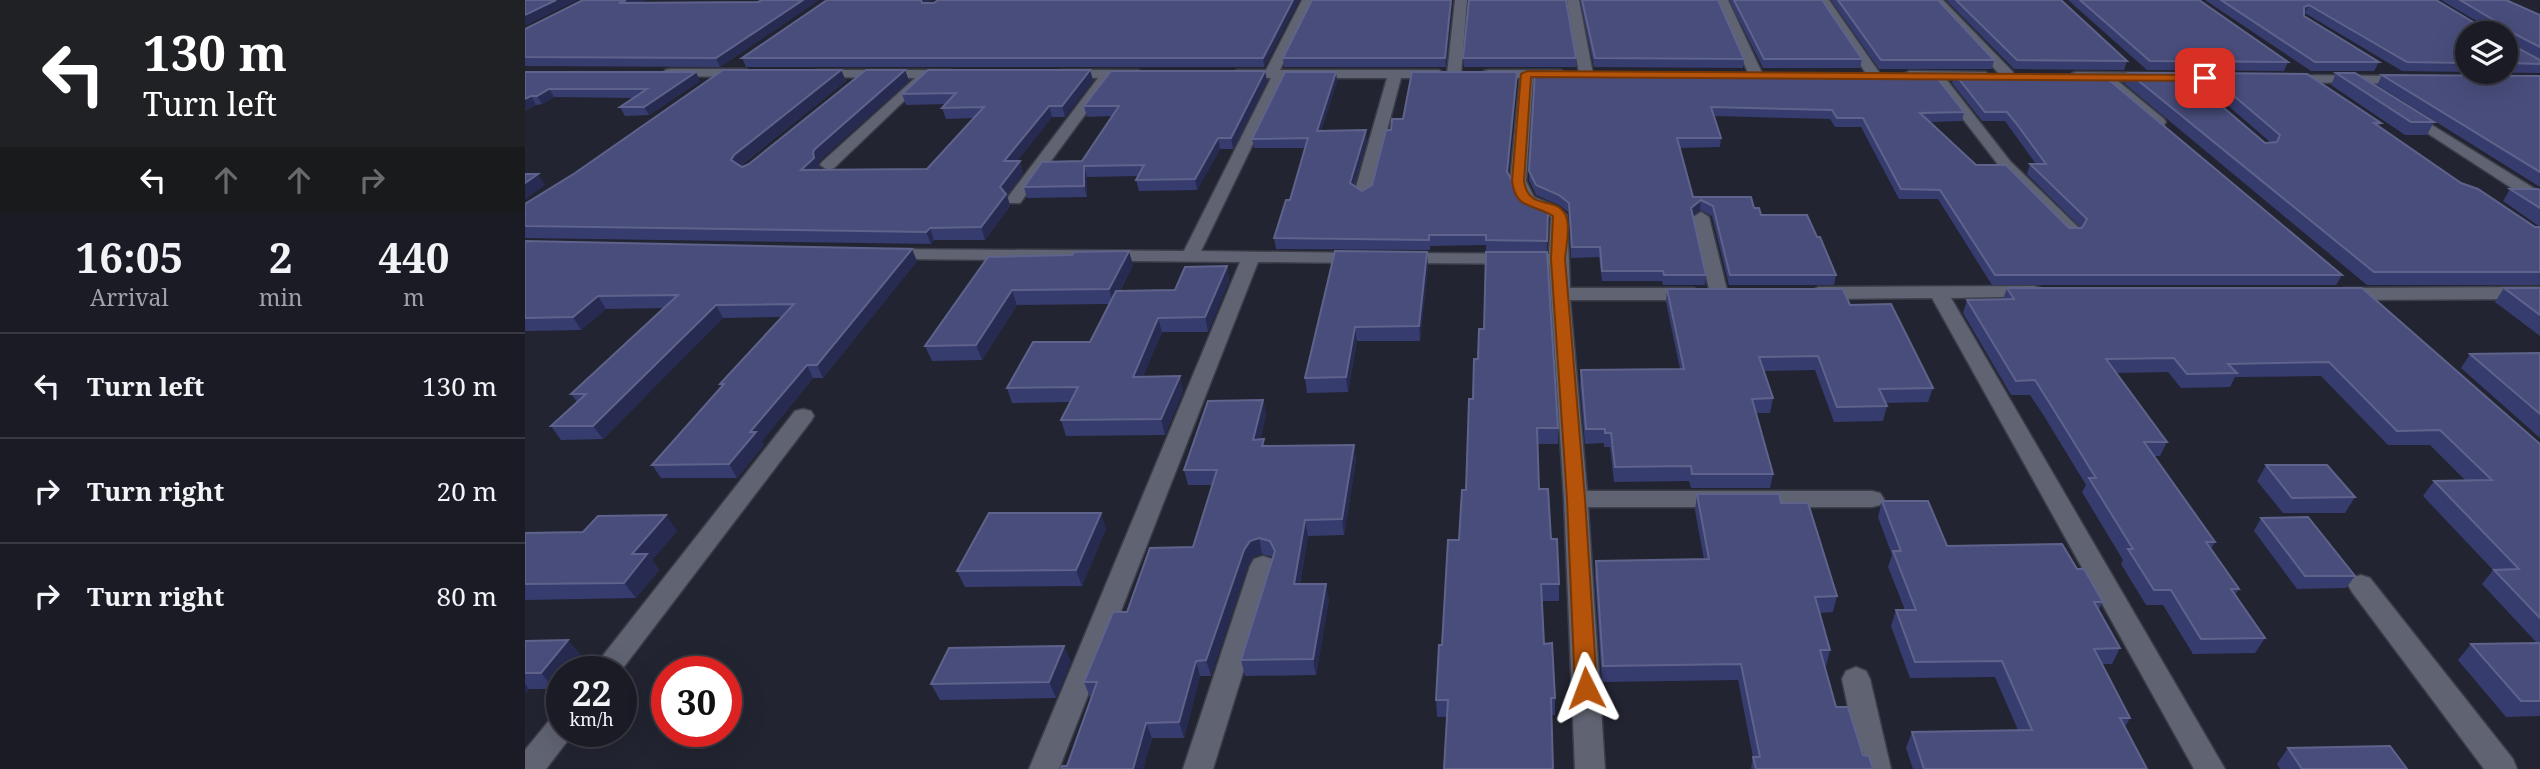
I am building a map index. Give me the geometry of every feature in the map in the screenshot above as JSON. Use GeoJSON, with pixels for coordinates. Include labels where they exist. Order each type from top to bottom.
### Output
{"type":"FeatureCollection","features":[{"type":"Feature","properties":{"kind":"street"},"geometry":{"type":"LineString","coordinates":[[1190,256],[1308,0]]}},
{"type":"Feature","properties":{"kind":"street"},"geometry":{"type":"LineString","coordinates":[[1461,0],[1466,74]]}},
{"type":"Feature","properties":{"kind":"street"},"geometry":{"type":"LineString","coordinates":[[1216,74],[1592,74],[1573,0]]}},
{"type":"Feature","properties":{"kind":"street"},"geometry":{"type":"LineString","coordinates":[[1722,0],[1756,75]]}},
{"type":"Feature","properties":{"kind":"street"},"geometry":{"type":"LineString","coordinates":[[1823,0],[1880,75],[2015,75],[1937,0]]}},
{"type":"Feature","properties":{"kind":"street"},"geometry":{"type":"LineString","coordinates":[[706,87],[746,60]]}},
{"type":"Feature","properties":{"kind":"street"},"geometry":{"type":"LineString","coordinates":[[2126,60],[2143,77]]}},
{"type":"Feature","properties":{"kind":"street"},"geometry":{"type":"LineString","coordinates":[[2378,64],[2401,80]]}},
{"type":"Feature","properties":{"kind":"street"},"geometry":{"type":"LineString","coordinates":[[2289,65],[2333,94]]}},
{"type":"Feature","properties":{"kind":"street"},"geometry":{"type":"LineString","coordinates":[[661,73],[755,73]]}},
{"type":"Feature","properties":{"kind":"street"},"geometry":{"type":"LineString","coordinates":[[797,74],[969,74]]}},
{"type":"Feature","properties":{"kind":"street"},"geometry":{"type":"LineString","coordinates":[[844,92],[866,74]]}},
{"type":"Feature","properties":{"kind":"street"},"geometry":{"type":"LineString","coordinates":[[828,165],[928,74]]}},
{"type":"Feature","properties":{"kind":"street"},"geometry":{"type":"LineString","coordinates":[[1052,74],[1148,74]]}},
{"type":"Feature","properties":{"kind":"street"},"geometry":{"type":"LineString","coordinates":[[1014,201],[1108,74]]}},
{"type":"Feature","properties":{"kind":"street"},"geometry":{"type":"LineString","coordinates":[[1362,194],[1395,74]]}},
{"type":"Feature","properties":{"kind":"street"},"geometry":{"type":"LineString","coordinates":[[1527,74],[1518,181],[1520,194],[1526,201],[1559,215],[1558,259],[1576,499],[1590,769]]}},
{"type":"Feature","properties":{"kind":"street"},"geometry":{"type":"LineString","coordinates":[[1936,75],[2004,164],[2072,231]]}},
{"type":"Feature","properties":{"kind":"street"},"geometry":{"type":"LineString","coordinates":[[2063,75],[2247,78]]}},
{"type":"Feature","properties":{"kind":"street"},"geometry":{"type":"LineString","coordinates":[[2104,76],[2176,137]]}},
{"type":"Feature","properties":{"kind":"street"},"geometry":{"type":"LineString","coordinates":[[2184,78],[2204,96]]}},
{"type":"Feature","properties":{"kind":"street"},"geometry":{"type":"LineString","coordinates":[[2272,79],[2427,80]]}},
{"type":"Feature","properties":{"kind":"street"},"geometry":{"type":"LineString","coordinates":[[2354,79],[2374,93]]}},
{"type":"Feature","properties":{"kind":"street"},"geometry":{"type":"LineString","coordinates":[[2395,106],[2536,197]]}},
{"type":"Feature","properties":{"kind":"street"},"geometry":{"type":"LineString","coordinates":[[1562,294],[1726,294],[1701,217]]}},
{"type":"Feature","properties":{"kind":"street"},"geometry":{"type":"LineString","coordinates":[[871,253],[1558,259]]}},
{"type":"Feature","properties":{"kind":"street"},"geometry":{"type":"LineString","coordinates":[[1044,769],[1251,257]]}},
{"type":"Feature","properties":{"kind":"street"},"geometry":{"type":"LineString","coordinates":[[2341,276],[2382,311]]}},
{"type":"Feature","properties":{"kind":"street"},"geometry":{"type":"LineString","coordinates":[[1937,292],[2210,769]]}},
{"type":"Feature","properties":{"kind":"street"},"geometry":{"type":"LineString","coordinates":[[1801,293],[2047,293]]}},
{"type":"Feature","properties":{"kind":"street"},"geometry":{"type":"LineString","coordinates":[[2321,293],[2540,293]]}},
{"type":"Feature","properties":{"kind":"street"},"geometry":{"type":"LineString","coordinates":[[616,656],[803,416]]}},
{"type":"Feature","properties":{"kind":"street"},"geometry":{"type":"LineString","coordinates":[[1576,499],[1872,499]]}},
{"type":"Feature","properties":{"kind":"street"},"geometry":{"type":"LineString","coordinates":[[1198,769],[1263,566]]}},
{"type":"Feature","properties":{"kind":"street"},"geometry":{"type":"LineString","coordinates":[[2361,585],[2502,769]]}},
{"type":"Feature","properties":{"kind":"street"},"geometry":{"type":"LineString","coordinates":[[1856,678],[1876,769]]}},
{"type":"Feature","properties":{"kind":"street"},"geometry":{"type":"LineString","coordinates":[[528,769],[546,746]]}},
{"type":"Feature","properties":{"kind":"building"},"geometry":{"type":"Polygon","coordinates":[[[525,0],[556,0],[525,15],[525,0]]]}},
{"type":"Feature","properties":{"kind":"building"},"geometry":{"type":"Polygon","coordinates":[[[583,0],[626,0],[619,3],[803,0],[716,58],[525,57],[525,29],[583,0]]]}},
{"type":"Feature","properties":{"kind":"building"},"geometry":{"type":"Polygon","coordinates":[[[827,0],[921,0],[922,3],[934,3],[938,0],[1293,0],[1263,58],[742,58],[827,0]]]}},
{"type":"Feature","properties":{"kind":"building"},"geometry":{"type":"Polygon","coordinates":[[[1312,0],[1451,0],[1445,58],[1283,58],[1312,0]]]}},
{"type":"Feature","properties":{"kind":"building"},"geometry":{"type":"Polygon","coordinates":[[[1469,0],[1566,0],[1576,58],[1463,58],[1469,0]]]}},
{"type":"Feature","properties":{"kind":"building"},"geometry":{"type":"Polygon","coordinates":[[[1582,0],[1718,0],[1744,59],[1595,58],[1582,0]]]}},
{"type":"Feature","properties":{"kind":"building"},"geometry":{"type":"Polygon","coordinates":[[[1734,0],[1822,0],[1862,59],[1764,59],[1734,0]]]}},
{"type":"Feature","properties":{"kind":"building"},"geometry":{"type":"Polygon","coordinates":[[[1838,0],[1938,0],[1994,60],[1881,60],[1838,0]]]}},
{"type":"Feature","properties":{"kind":"building"},"geometry":{"type":"Polygon","coordinates":[[[1956,0],[2061,0],[2127,61],[2017,60],[1956,0]]]}},
{"type":"Feature","properties":{"kind":"building"},"geometry":{"type":"Polygon","coordinates":[[[2080,0],[2199,0],[2288,62],[2150,61],[2080,0]]]}},
{"type":"Feature","properties":{"kind":"building"},"geometry":{"type":"Polygon","coordinates":[[[2221,0],[2436,0],[2472,21],[2455,21],[2455,63],[2407,62],[2309,5],[2304,7],[2304,16],[2379,62],[2315,62],[2221,0]]]}},
{"type":"Feature","properties":{"kind":"building"},"geometry":{"type":"Polygon","coordinates":[[[2460,0],[2506,0],[2540,15],[2540,47],[2518,36],[2518,21],[2495,21],[2460,0]]]}},
{"type":"Feature","properties":{"kind":"building"},"geometry":{"type":"Polygon","coordinates":[[[2518,48],[2540,60],[2540,64],[2518,63],[2518,48]]]}},
{"type":"Feature","properties":{"kind":"building"},"geometry":{"type":"Polygon","coordinates":[[[723,70],[841,70],[734,155],[731,160],[742,167],[866,70],[905,70],[815,149],[814,158],[801,170],[927,169],[984,107],[942,108],[956,93],[902,94],[928,70],[1090,70],[1062,106],[1049,106],[1004,161],[1020,161],[1000,187],[1006,194],[981,227],[930,228],[926,232],[525,226],[525,204],[575,173],[723,70]]]}},
{"type":"Feature","properties":{"kind":"building"},"geometry":{"type":"Polygon","coordinates":[[[1111,71],[1265,71],[1231,138],[1218,138],[1195,179],[1136,180],[1144,165],[1084,166],[1084,186],[1024,187],[1042,162],[1082,161],[1119,106],[1084,106],[1111,71]]]}},
{"type":"Feature","properties":{"kind":"building"},"geometry":{"type":"Polygon","coordinates":[[[525,72],[696,72],[644,107],[620,107],[647,89],[549,89],[525,99],[525,72]]]}},
{"type":"Feature","properties":{"kind":"building"},"geometry":{"type":"Polygon","coordinates":[[[1285,72],[1336,72],[1317,131],[1366,130],[1350,183],[1362,191],[1372,185],[1386,130],[1391,130],[1392,119],[1403,119],[1412,72],[1517,72],[1507,172],[1519,192],[1548,208],[1547,241],[1486,240],[1486,235],[1429,235],[1429,240],[1274,238],[1286,200],[1290,200],[1308,138],[1252,139],[1285,72]]]}},
{"type":"Feature","properties":{"kind":"building"},"geometry":{"type":"Polygon","coordinates":[[[1535,72],[1934,74],[1964,112],[1920,113],[1976,165],[2006,165],[2069,228],[2082,228],[2087,219],[2030,164],[2046,164],[2007,112],[1985,112],[1955,74],[2103,75],[2342,275],[1995,275],[1940,190],[1901,189],[1863,118],[1837,118],[1832,110],[1711,107],[1721,138],[1677,138],[1693,197],[1751,197],[1754,208],[1759,208],[1761,215],[1807,215],[1817,237],[1820,237],[1836,275],[1730,275],[1713,206],[1701,200],[1691,208],[1706,275],[1664,275],[1663,271],[1602,271],[1600,247],[1572,247],[1569,203],[1559,195],[1536,185],[1529,171],[1535,72]]]}},
{"type":"Feature","properties":{"kind":"building"},"geometry":{"type":"Polygon","coordinates":[[[2129,73],[2183,73],[2265,143],[2277,142],[2280,135],[2207,73],[2307,74],[2381,123],[2374,123],[2461,183],[2478,189],[2535,227],[2540,227],[2540,272],[2374,272],[2129,73]]]}},
{"type":"Feature","properties":{"kind":"building"},"geometry":{"type":"Polygon","coordinates":[[[2336,73],[2355,73],[2434,122],[2411,122],[2336,73]]]}},
{"type":"Feature","properties":{"kind":"building"},"geometry":{"type":"Polygon","coordinates":[[[2382,75],[2455,75],[2455,84],[2518,84],[2518,76],[2540,76],[2540,172],[2382,75]]]}},
{"type":"Feature","properties":{"kind":"building"},"geometry":{"type":"Polygon","coordinates":[[[525,174],[538,174],[525,183],[525,174]]]}},
{"type":"Feature","properties":{"kind":"building"},"geometry":{"type":"Polygon","coordinates":[[[2510,189],[2540,190],[2540,208],[2510,189]]]}},
{"type":"Feature","properties":{"kind":"building"},"geometry":{"type":"Polygon","coordinates":[[[525,241],[912,249],[817,365],[807,365],[750,432],[756,432],[729,464],[652,465],[724,384],[720,384],[794,304],[716,305],[593,426],[551,426],[586,394],[571,394],[678,295],[598,296],[573,317],[525,318],[525,241]]]}},
{"type":"Feature","properties":{"kind":"building"},"geometry":{"type":"Polygon","coordinates":[[[1129,251],[1109,289],[1012,290],[976,345],[925,346],[988,257],[1129,251]]]}},
{"type":"Feature","properties":{"kind":"building"},"geometry":{"type":"Polygon","coordinates":[[[1335,251],[1427,252],[1419,326],[1355,327],[1346,377],[1305,378],[1335,251]]]}},
{"type":"Feature","properties":{"kind":"building"},"geometry":{"type":"Polygon","coordinates":[[[1486,252],[1547,252],[1558,428],[1537,428],[1539,489],[1548,489],[1551,539],[1557,539],[1559,584],[1541,584],[1544,644],[1552,643],[1555,698],[1551,698],[1553,769],[1444,769],[1448,700],[1436,700],[1439,645],[1442,645],[1448,540],[1459,540],[1462,490],[1466,490],[1469,399],[1473,399],[1474,359],[1478,359],[1479,329],[1484,329],[1486,252]]]}},
{"type":"Feature","properties":{"kind":"building"},"geometry":{"type":"Polygon","coordinates":[[[1227,266],[1205,317],[1158,318],[1133,377],[1180,376],[1161,419],[1061,420],[1078,387],[1007,388],[1033,342],[1090,342],[1116,291],[1175,290],[1185,267],[1227,266]]]}},
{"type":"Feature","properties":{"kind":"building"},"geometry":{"type":"Polygon","coordinates":[[[2007,288],[2362,288],[2540,444],[2540,618],[2494,570],[2519,569],[2434,481],[2492,480],[2440,430],[2397,431],[2329,362],[2228,364],[2237,373],[2187,374],[2174,358],[2106,359],[2167,442],[2144,442],[2215,542],[2206,542],[2239,589],[2231,589],[2265,638],[2201,639],[2171,590],[2154,590],[2128,549],[2133,549],[2089,478],[2096,478],[2035,380],[2016,381],[1967,300],[2014,299],[2007,288]]]}},
{"type":"Feature","properties":{"kind":"building"},"geometry":{"type":"Polygon","coordinates":[[[2504,288],[2540,288],[2540,315],[2504,288]]]}},
{"type":"Feature","properties":{"kind":"building"},"geometry":{"type":"Polygon","coordinates":[[[1667,289],[1843,289],[1850,305],[1891,304],[1933,388],[1879,389],[1887,406],[1837,407],[1818,356],[1759,357],[1773,398],[1752,399],[1773,474],[1692,474],[1691,466],[1615,467],[1611,433],[1605,433],[1605,429],[1586,429],[1581,370],[1684,369],[1667,289]]]}},
{"type":"Feature","properties":{"kind":"building"},"geometry":{"type":"Polygon","coordinates":[[[2540,353],[2540,414],[2470,354],[2540,353]]]}},
{"type":"Feature","properties":{"kind":"building"},"geometry":{"type":"Polygon","coordinates":[[[1263,400],[1253,440],[1264,439],[1262,446],[1354,445],[1342,519],[1305,520],[1294,584],[1326,584],[1313,659],[1241,660],[1275,551],[1270,541],[1259,538],[1250,541],[1244,550],[1206,660],[1196,661],[1179,722],[1146,723],[1133,769],[1061,769],[1062,766],[1067,766],[1097,682],[1084,682],[1113,612],[1127,612],[1150,548],[1193,547],[1217,470],[1184,470],[1208,401],[1263,400]]]}},
{"type":"Feature","properties":{"kind":"building"},"geometry":{"type":"Polygon","coordinates":[[[2266,465],[2327,465],[2355,497],[2292,498],[2266,465]]]}},
{"type":"Feature","properties":{"kind":"building"},"geometry":{"type":"Polygon","coordinates":[[[1697,494],[1779,494],[1781,503],[1808,503],[1837,596],[1815,597],[1830,650],[1820,650],[1836,707],[1848,707],[1863,755],[1869,756],[1873,769],[1756,769],[1753,757],[1760,757],[1741,664],[1603,666],[1596,561],[1709,559],[1697,494]]]}},
{"type":"Feature","properties":{"kind":"building"},"geometry":{"type":"Polygon","coordinates":[[[1882,501],[1928,501],[1947,546],[2062,544],[2077,569],[2084,569],[2103,602],[2094,602],[2120,648],[2094,649],[2130,718],[2120,718],[2147,769],[1924,769],[1912,732],[2032,730],[2002,661],[1915,662],[1896,610],[1916,610],[1893,551],[1901,551],[1882,501]]]}},
{"type":"Feature","properties":{"kind":"building"},"geometry":{"type":"Polygon","coordinates":[[[989,513],[1101,513],[1076,570],[957,571],[989,513]]]}},
{"type":"Feature","properties":{"kind":"building"},"geometry":{"type":"Polygon","coordinates":[[[666,515],[632,554],[647,554],[624,583],[525,584],[525,533],[583,532],[598,516],[666,515]]]}},
{"type":"Feature","properties":{"kind":"building"},"geometry":{"type":"Polygon","coordinates":[[[2308,517],[2355,576],[2305,576],[2261,518],[2308,517]]]}},
{"type":"Feature","properties":{"kind":"building"},"geometry":{"type":"Polygon","coordinates":[[[568,640],[555,656],[546,656],[546,667],[541,673],[525,673],[525,641],[568,640]]]}},
{"type":"Feature","properties":{"kind":"building"},"geometry":{"type":"Polygon","coordinates":[[[2540,643],[2540,701],[2521,701],[2471,644],[2540,643]]]}},
{"type":"Feature","properties":{"kind":"building"},"geometry":{"type":"Polygon","coordinates":[[[1064,646],[1049,682],[931,684],[949,648],[1064,646]]]}},
{"type":"Feature","properties":{"kind":"building"},"geometry":{"type":"Polygon","coordinates":[[[2390,746],[2407,769],[2302,769],[2288,748],[2390,746]]]}},
{"type":"Feature","properties":{"kind":"route"},"geometry":{"type":"LineString","coordinates":[[1586,688],[1576,499],[1558,259],[1559,215],[1526,201],[1520,194],[1518,181],[1527,74],[2205,78]]}}]}
